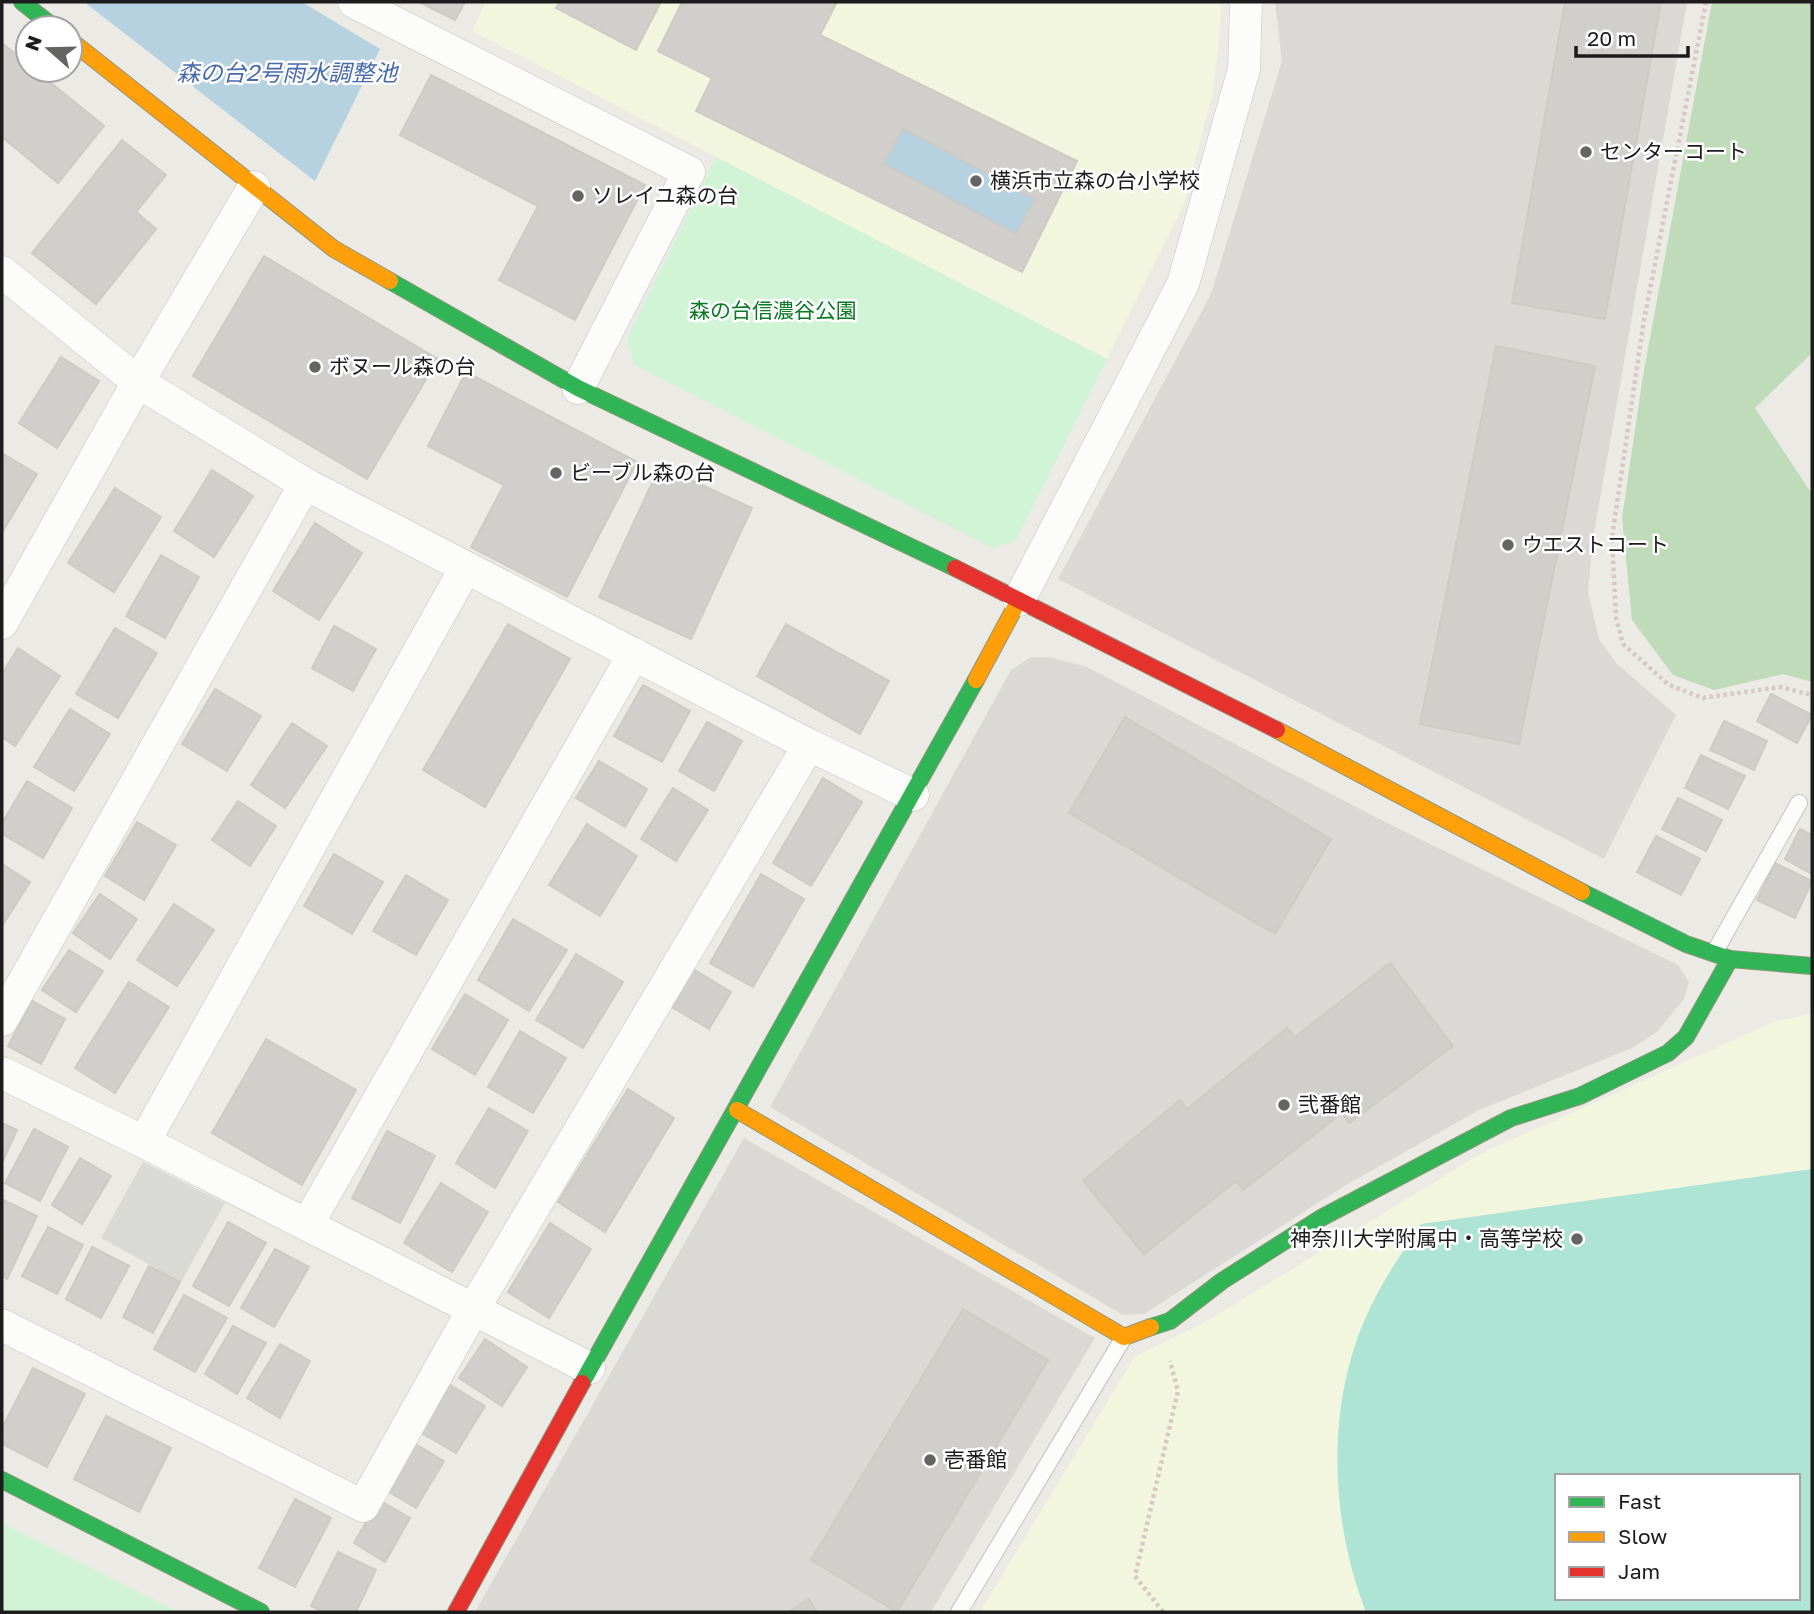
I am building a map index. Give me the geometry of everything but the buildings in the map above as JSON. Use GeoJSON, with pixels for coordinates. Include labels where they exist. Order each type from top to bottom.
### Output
{"type":"FeatureCollection","features":[{"type":"Feature","properties":{"kind":"street"},"geometry":{"type":"LineString","coordinates":[[22,2],[37,14]]}},
{"type":"Feature","properties":{"kind":"street"},"geometry":{"type":"LineString","coordinates":[[354,2],[689,172],[578,388]]}},
{"type":"Feature","properties":{"kind":"street"},"geometry":{"type":"LineString","coordinates":[[456,1612],[589,1368],[914,794],[1019,600],[1183,284],[1244,69],[1247,2]]}},
{"type":"Feature","properties":{"kind":"street"},"geometry":{"type":"LineString","coordinates":[[84,51],[334,249],[578,388],[757,471],[1019,600],[1304,744],[1624,914],[1713,955],[1730,959],[1812,965]]}},
{"type":"Feature","properties":{"kind":"street"},"geometry":{"type":"LineString","coordinates":[[2,623],[138,382],[254,187]]}},
{"type":"Feature","properties":{"kind":"street"},"geometry":{"type":"LineString","coordinates":[[2,272],[138,382],[305,484],[809,745],[914,794]]}},
{"type":"Feature","properties":{"kind":"street"},"geometry":{"type":"LineString","coordinates":[[2,1020],[305,484]]}},
{"type":"Feature","properties":{"kind":"street"},"geometry":{"type":"LineString","coordinates":[[144,1142],[465,569]]}},
{"type":"Feature","properties":{"kind":"street"},"geometry":{"type":"LineString","coordinates":[[307,1225],[634,654]]}},
{"type":"Feature","properties":{"kind":"street"},"geometry":{"type":"LineString","coordinates":[[2,1325],[363,1506],[474,1308],[809,745]]}},
{"type":"Feature","properties":{"kind":"street"},"geometry":{"type":"LineString","coordinates":[[737,1110],[1124,1337],[1170,1321],[1222,1281],[1321,1218],[1511,1118],[1580,1096],[1668,1052],[1686,1037],[1730,959]]}},
{"type":"Feature","properties":{"kind":"street"},"geometry":{"type":"LineString","coordinates":[[2,1073],[144,1142],[589,1368]]}},
{"type":"Feature","properties":{"kind":"street"},"geometry":{"type":"LineString","coordinates":[[2,1480],[261,1612]]}},
{"type":"Feature","properties":{"kind":"lane"},"geometry":{"type":"LineString","coordinates":[[1713,955],[1799,803]]}},
{"type":"Feature","properties":{"kind":"lane"},"geometry":{"type":"LineString","coordinates":[[959,1612],[1124,1337]]}},
{"type":"Feature","properties":{"kind":"path"},"geometry":{"type":"LineString","coordinates":[[1706,2],[1644,320],[1612,537],[1616,618],[1623,644],[1669,685],[1703,698],[1780,687],[1812,695]]}},
{"type":"Feature","properties":{"kind":"path"},"geometry":{"type":"LineString","coordinates":[[1157,1324],[1178,1391],[1135,1576],[1163,1612]]}},
{"type":"Feature","properties":{"kind":"shaded area","name":"横浜市立森の台小学校"},"geometry":{"type":"Polygon","coordinates":[[[486,2],[1221,2],[1213,91],[1184,205],[1107,359],[472,31],[486,2]]]}},
{"type":"Feature","properties":{"kind":"shaded area"},"geometry":{"type":"Polygon","coordinates":[[[1275,2],[1687,2],[1593,539],[1588,592],[1599,639],[1617,664],[1676,715],[1604,859],[1058,579],[1211,294],[1282,61],[1275,2]]]}},
{"type":"Feature","properties":{"kind":"shaded area"},"geometry":{"type":"Polygon","coordinates":[[[1031,657],[1049,657],[1087,667],[1387,823],[1678,965],[1689,982],[1684,999],[1657,1032],[1632,1048],[1479,1110],[1341,1188],[1144,1314],[1123,1315],[770,1107],[1011,670],[1031,657]]]}},
{"type":"Feature","properties":{"kind":"shaded area","name":"神奈川大学附属中・高等学校"},"geometry":{"type":"Polygon","coordinates":[[[1812,1014],[1812,1612],[980,1612],[1135,1356],[1202,1324],[1482,1153],[1776,1021],[1812,1014]]]}},
{"type":"Feature","properties":{"kind":"shaded area"},"geometry":{"type":"Polygon","coordinates":[[[744,1138],[1095,1338],[931,1612],[475,1612],[744,1138]]]}},
{"type":"Feature","properties":{"kind":"shaded area"},"geometry":{"type":"Polygon","coordinates":[[[143,1162],[225,1203],[181,1282],[101,1238],[143,1162]]]}},
{"type":"Feature","properties":{"kind":"green space"},"geometry":{"type":"Polygon","coordinates":[[[1712,2],[1812,2],[1812,353],[1755,408],[1812,494],[1812,682],[1783,674],[1714,690],[1673,675],[1632,620],[1622,518],[1643,376],[1712,2]]]}},
{"type":"Feature","properties":{"kind":"green space","name":"森の台信濃谷公園"},"geometry":{"type":"Polygon","coordinates":[[[716,157],[1107,359],[1016,540],[993,548],[635,365],[627,339],[716,157]]]}},
{"type":"Feature","properties":{"kind":"green space"},"geometry":{"type":"Polygon","coordinates":[[[1812,1169],[1812,1612],[1366,1612],[1345,1537],[1339,1498],[1339,1419],[1356,1342],[1388,1274],[1421,1224],[1812,1169]]]}},
{"type":"Feature","properties":{"kind":"green space"},"geometry":{"type":"Polygon","coordinates":[[[2,1523],[179,1612],[2,1612],[2,1523]]]}},
{"type":"Feature","properties":{"kind":"water","name":"森の台2号雨水調整池"},"geometry":{"type":"Polygon","coordinates":[[[84,2],[302,2],[380,49],[315,181],[84,2]]]}},
{"type":"Feature","properties":{"kind":"water"},"geometry":{"type":"Polygon","coordinates":[[[903,128],[1035,199],[1016,234],[884,164],[903,128]]]}},
{"type":"Feature","properties":{"kind":"traffic: fast"},"geometry":{"type":"LineString","coordinates":[[22,2],[37,14]]}},
{"type":"Feature","properties":{"kind":"traffic: fast"},"geometry":{"type":"LineString","coordinates":[[390,281],[578,388],[955,568]]}},
{"type":"Feature","properties":{"kind":"traffic: fast"},"geometry":{"type":"LineString","coordinates":[[582,1383],[976,680]]}},
{"type":"Feature","properties":{"kind":"traffic: fast"},"geometry":{"type":"LineString","coordinates":[[1582,892],[1686,944],[1730,959],[1812,966]]}},
{"type":"Feature","properties":{"kind":"traffic: fast"},"geometry":{"type":"LineString","coordinates":[[1151,1327],[1170,1321],[1222,1281],[1321,1218],[1511,1118],[1580,1096],[1668,1053],[1686,1037],[1730,959]]}},
{"type":"Feature","properties":{"kind":"traffic: fast"},"geometry":{"type":"LineString","coordinates":[[2,1480],[261,1612]]}},
{"type":"Feature","properties":{"kind":"traffic: slow"},"geometry":{"type":"LineString","coordinates":[[84,51],[334,249],[390,281]]}},
{"type":"Feature","properties":{"kind":"traffic: slow"},"geometry":{"type":"LineString","coordinates":[[976,680],[1019,600]]}},
{"type":"Feature","properties":{"kind":"traffic: slow"},"geometry":{"type":"LineString","coordinates":[[1277,730],[1582,892]]}},
{"type":"Feature","properties":{"kind":"traffic: slow"},"geometry":{"type":"LineString","coordinates":[[737,1110],[1124,1337],[1151,1327]]}},
{"type":"Feature","properties":{"kind":"traffic: jam"},"geometry":{"type":"LineString","coordinates":[[955,568],[1277,730]]}},
{"type":"Feature","properties":{"kind":"traffic: jam"},"geometry":{"type":"LineString","coordinates":[[456,1612],[582,1383]]}},
{"type":"Feature","properties":{"kind":"place","name":"センターコート"},"geometry":{"type":"Point","coordinates":[1586,152]}},
{"type":"Feature","properties":{"kind":"place","name":"横浜市立森の台小学校"},"geometry":{"type":"Point","coordinates":[976,181]}},
{"type":"Feature","properties":{"kind":"place","name":"ソレイユ森の台"},"geometry":{"type":"Point","coordinates":[578,196]}},
{"type":"Feature","properties":{"kind":"place","name":"ボヌール森の台"},"geometry":{"type":"Point","coordinates":[315,367]}},
{"type":"Feature","properties":{"kind":"place","name":"ビーブル森の台"},"geometry":{"type":"Point","coordinates":[556,473]}},
{"type":"Feature","properties":{"kind":"place","name":"ウエストコート"},"geometry":{"type":"Point","coordinates":[1508,545]}},
{"type":"Feature","properties":{"kind":"place","name":"弐番館"},"geometry":{"type":"Point","coordinates":[1284,1105]}},
{"type":"Feature","properties":{"kind":"place","name":"神奈川大学附属中・高等学校"},"geometry":{"type":"Point","coordinates":[1577,1239]}},
{"type":"Feature","properties":{"kind":"place","name":"壱番館"},"geometry":{"type":"Point","coordinates":[930,1460]}}]}
